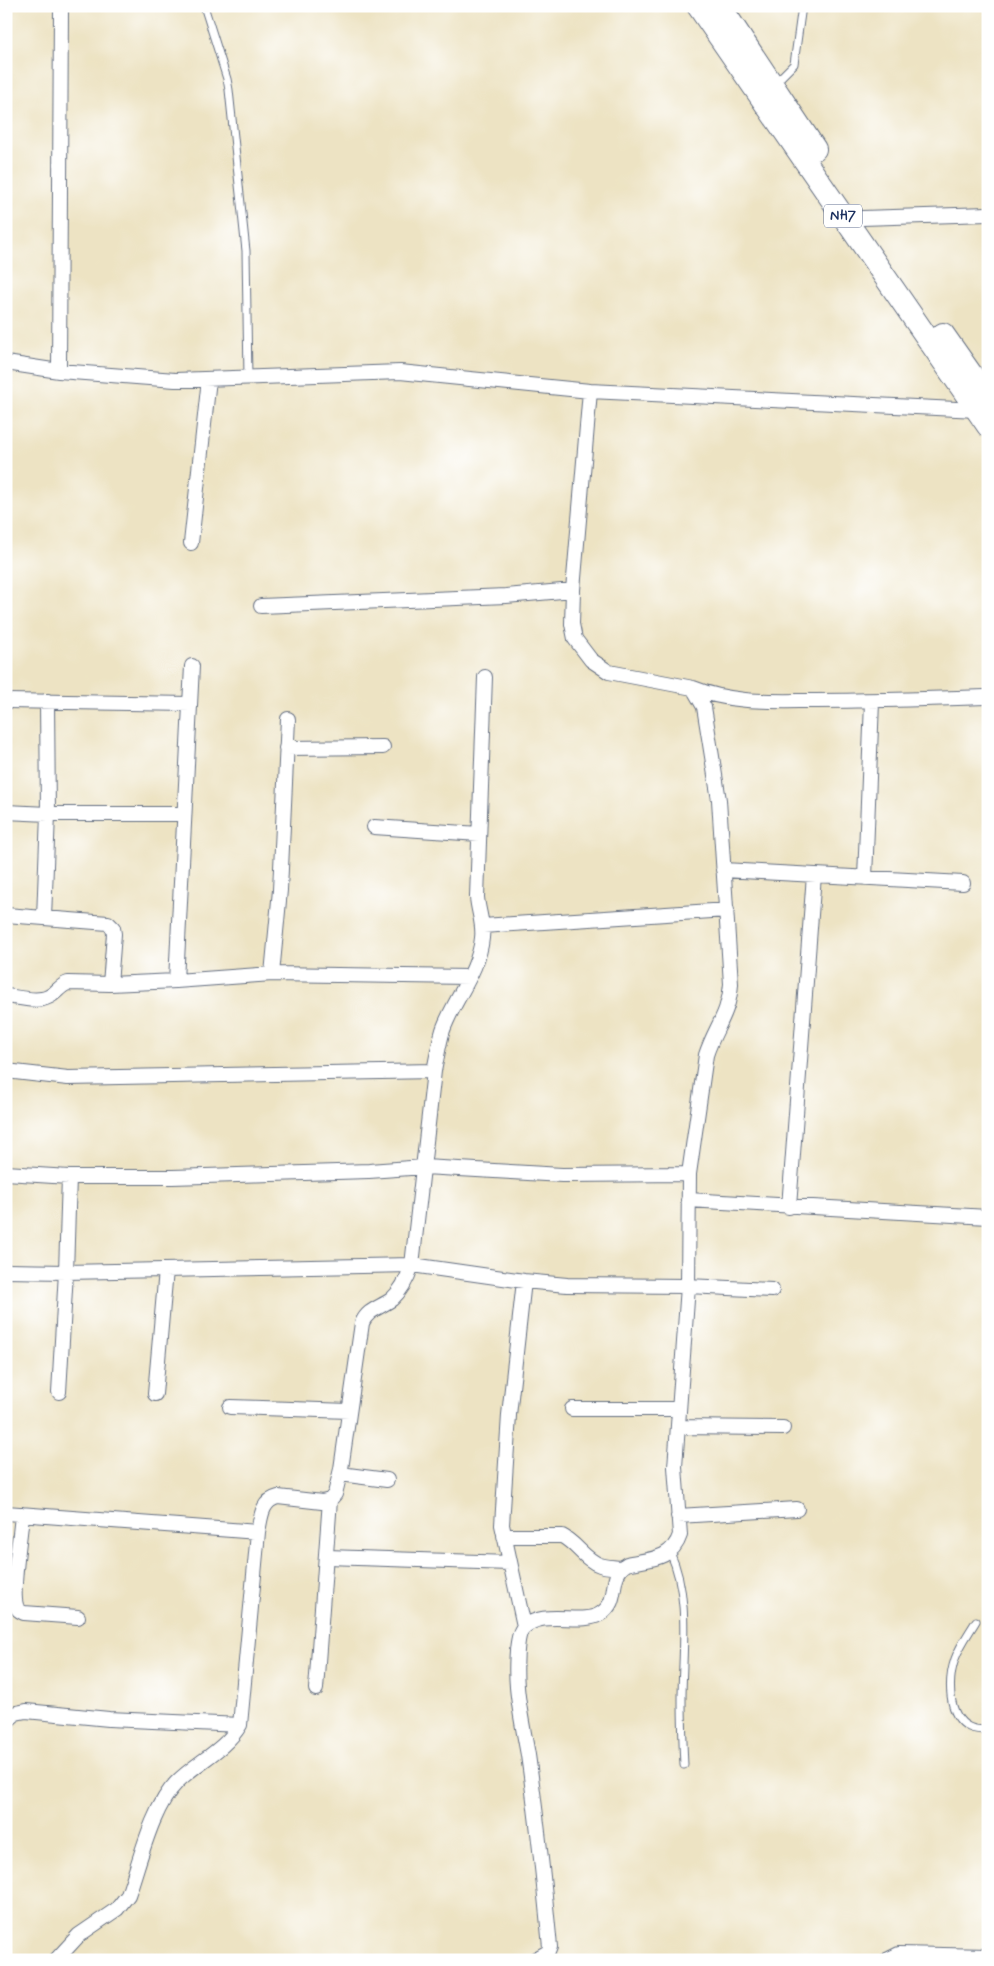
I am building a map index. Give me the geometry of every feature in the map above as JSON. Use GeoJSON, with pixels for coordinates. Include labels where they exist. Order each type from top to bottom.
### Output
{"type":"FeatureCollection","features":[{"type":"Feature","properties":{"kind":"highway","name":"NH7"},"geometry":{"type":"LineString","coordinates":[[698,6],[984,411]]}},
{"type":"Feature","properties":{"kind":"highway","name":"NH7"},"geometry":{"type":"LineString","coordinates":[[720,6],[862,218],[984,411]]}},
{"type":"Feature","properties":{"kind":"street"},"geometry":{"type":"LineString","coordinates":[[59,371],[61,6]]}},
{"type":"Feature","properties":{"kind":"street"},"geometry":{"type":"LineString","coordinates":[[862,218],[988,214]]}},
{"type":"Feature","properties":{"kind":"street"},"geometry":{"type":"LineString","coordinates":[[6,363],[59,371],[175,380],[400,372],[590,391],[984,411]]}},
{"type":"Feature","properties":{"kind":"street"},"geometry":{"type":"LineString","coordinates":[[191,543],[209,379]]}},
{"type":"Feature","properties":{"kind":"street"},"geometry":{"type":"LineString","coordinates":[[590,391],[573,590],[572,624],[575,639],[591,660],[609,672],[693,688],[712,695],[745,700],[872,702],[988,697]]}},
{"type":"Feature","properties":{"kind":"street"},"geometry":{"type":"LineString","coordinates":[[261,606],[506,596],[573,590]]}},
{"type":"Feature","properties":{"kind":"street"},"geometry":{"type":"LineString","coordinates":[[176,981],[192,666]]}},
{"type":"Feature","properties":{"kind":"street"},"geometry":{"type":"LineString","coordinates":[[56,1960],[79,1935],[123,1904],[162,1802],[177,1782],[224,1744],[236,1733],[240,1725],[258,1532],[265,1504],[271,1499],[278,1497],[314,1502],[330,1500],[336,1494],[362,1323],[370,1310],[391,1300],[408,1276],[412,1265],[434,1071],[444,1029],[478,956],[482,940],[483,926],[477,908],[476,897],[485,677]]}},
{"type":"Feature","properties":{"kind":"street"},"geometry":{"type":"LineString","coordinates":[[524,1626],[552,1617],[591,1617],[600,1614],[613,1600],[616,1573],[620,1568],[627,1564],[670,1552],[675,1548],[680,1535],[675,1467],[688,1286],[689,1174],[706,1055],[710,1041],[726,1012],[730,1000],[731,984],[719,800],[704,706],[693,688]]}},
{"type":"Feature","properties":{"kind":"street"},"geometry":{"type":"LineString","coordinates":[[6,700],[190,704]]}},
{"type":"Feature","properties":{"kind":"street"},"geometry":{"type":"LineString","coordinates":[[44,918],[48,814],[47,701]]}},
{"type":"Feature","properties":{"kind":"street"},"geometry":{"type":"LineString","coordinates":[[865,878],[872,702]]}},
{"type":"Feature","properties":{"kind":"street"},"geometry":{"type":"LineString","coordinates":[[272,974],[280,890],[288,719]]}},
{"type":"Feature","properties":{"kind":"street"},"geometry":{"type":"LineString","coordinates":[[286,748],[383,747]]}},
{"type":"Feature","properties":{"kind":"street"},"geometry":{"type":"LineString","coordinates":[[6,812],[48,814],[184,814]]}},
{"type":"Feature","properties":{"kind":"street"},"geometry":{"type":"LineString","coordinates":[[374,827],[479,834]]}},
{"type":"Feature","properties":{"kind":"street"},"geometry":{"type":"LineString","coordinates":[[723,870],[963,884]]}},
{"type":"Feature","properties":{"kind":"street"},"geometry":{"type":"LineString","coordinates":[[789,1207],[814,875]]}},
{"type":"Feature","properties":{"kind":"street"},"geometry":{"type":"LineString","coordinates":[[483,926],[726,910]]}},
{"type":"Feature","properties":{"kind":"street"},"geometry":{"type":"LineString","coordinates":[[6,915],[105,922],[111,925],[114,934],[110,984]]}},
{"type":"Feature","properties":{"kind":"street"},"geometry":{"type":"LineString","coordinates":[[6,996],[40,1000],[47,998],[62,985],[68,983],[110,984],[272,974],[469,977]]}},
{"type":"Feature","properties":{"kind":"street"},"geometry":{"type":"LineString","coordinates":[[6,1071],[68,1078],[434,1071]]}},
{"type":"Feature","properties":{"kind":"street"},"geometry":{"type":"LineString","coordinates":[[6,1173],[69,1177],[192,1177],[369,1171],[424,1167],[562,1175],[689,1174]]}},
{"type":"Feature","properties":{"kind":"street"},"geometry":{"type":"LineString","coordinates":[[59,1392],[69,1177]]}},
{"type":"Feature","properties":{"kind":"street"},"geometry":{"type":"LineString","coordinates":[[688,1200],[988,1217]]}},
{"type":"Feature","properties":{"kind":"street"},"geometry":{"type":"LineString","coordinates":[[6,1271],[66,1272],[412,1265],[524,1281],[567,1285],[688,1286],[772,1290]]}},
{"type":"Feature","properties":{"kind":"street"},"geometry":{"type":"LineString","coordinates":[[155,1394],[166,1270]]}},
{"type":"Feature","properties":{"kind":"street"},"geometry":{"type":"LineString","coordinates":[[524,1281],[509,1415],[502,1525],[524,1626],[518,1638],[517,1687],[528,1756],[550,1946],[548,1952],[534,1960]]}},
{"type":"Feature","properties":{"kind":"street"},"geometry":{"type":"LineString","coordinates":[[230,1407],[349,1411]]}},
{"type":"Feature","properties":{"kind":"street"},"geometry":{"type":"LineString","coordinates":[[572,1409],[679,1409]]}},
{"type":"Feature","properties":{"kind":"street"},"geometry":{"type":"LineString","coordinates":[[678,1427],[783,1428]]}},
{"type":"Feature","properties":{"kind":"street"},"geometry":{"type":"LineString","coordinates":[[340,1474],[388,1480]]}},
{"type":"Feature","properties":{"kind":"street"},"geometry":{"type":"LineString","coordinates":[[316,1689],[330,1500]]}},
{"type":"Feature","properties":{"kind":"street"},"geometry":{"type":"LineString","coordinates":[[678,1516],[797,1509]]}},
{"type":"Feature","properties":{"kind":"street"},"geometry":{"type":"LineString","coordinates":[[6,1513],[258,1532]]}},
{"type":"Feature","properties":{"kind":"street"},"geometry":{"type":"LineString","coordinates":[[22,1514],[10,1599],[18,1610],[24,1613],[78,1617]]}},
{"type":"Feature","properties":{"kind":"street"},"geometry":{"type":"LineString","coordinates":[[504,1536],[562,1536],[568,1539],[594,1563],[601,1566],[620,1568]]}},
{"type":"Feature","properties":{"kind":"street"},"geometry":{"type":"LineString","coordinates":[[326,1557],[510,1563]]}},
{"type":"Feature","properties":{"kind":"street"},"geometry":{"type":"LineString","coordinates":[[6,1722],[16,1713],[26,1710],[109,1719],[240,1725]]}},
{"type":"Feature","properties":{"kind":"street"},"geometry":{"type":"LineString","coordinates":[[887,1960],[900,1954],[988,1956]]}},
{"type":"Feature","properties":{"kind":"lane"},"geometry":{"type":"LineString","coordinates":[[204,6],[229,90],[246,251],[248,378]]}},
{"type":"Feature","properties":{"kind":"lane"},"geometry":{"type":"LineString","coordinates":[[772,85],[794,64],[802,6]]}},
{"type":"Feature","properties":{"kind":"lane"},"geometry":{"type":"LineString","coordinates":[[670,1552],[678,1572],[683,1608],[682,1702],[684,1765]]}},
{"type":"Feature","properties":{"kind":"lane"},"geometry":{"type":"LineString","coordinates":[[976,1621],[961,1645],[954,1662],[952,1681],[953,1708],[961,1721],[968,1727],[976,1730],[988,1730]]}}]}
